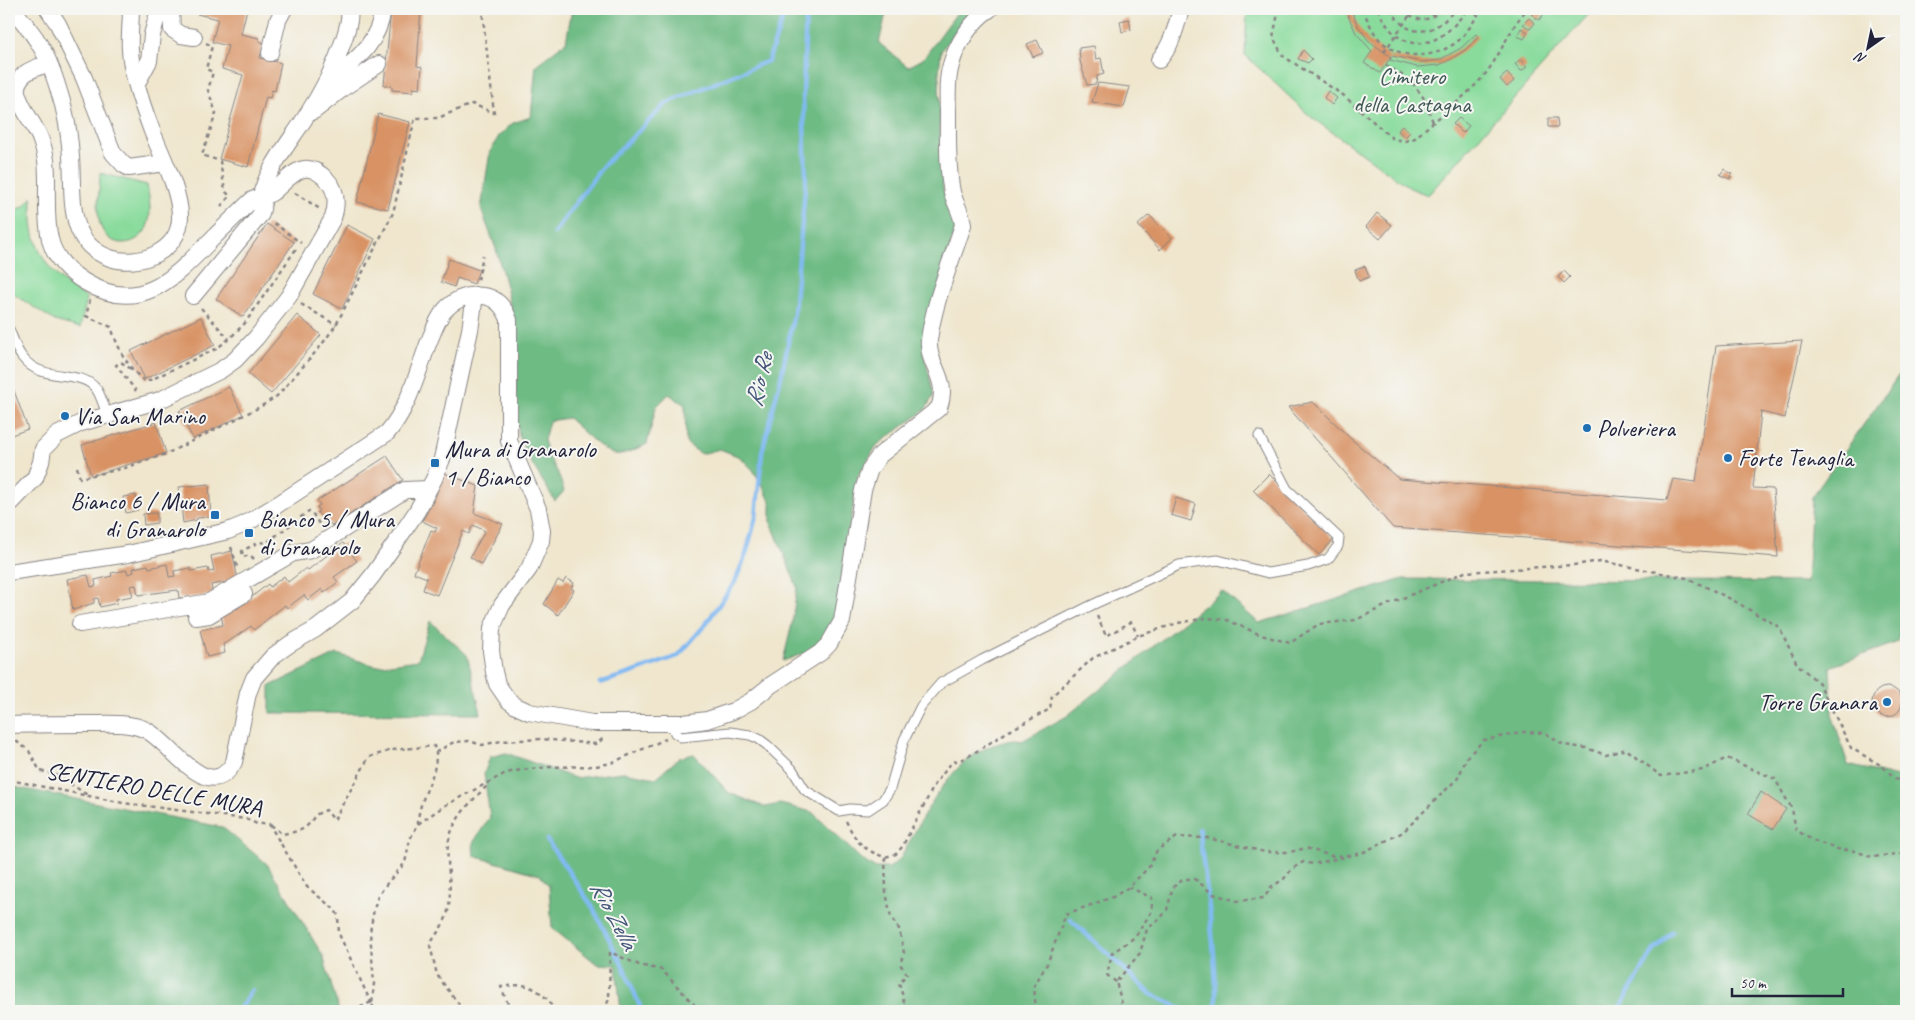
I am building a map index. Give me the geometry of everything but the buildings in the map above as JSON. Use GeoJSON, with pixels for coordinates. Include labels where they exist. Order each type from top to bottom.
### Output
{"type":"FeatureCollection","features":[{"type":"Feature","properties":{"kind":"street"},"geometry":{"type":"LineString","coordinates":[[13,9],[38,42],[49,63],[63,105],[72,157],[72,197],[76,222],[85,240],[91,247],[106,257],[123,262],[132,262],[147,259],[167,246],[179,228],[181,215],[175,192],[151,128],[137,83],[130,52],[131,9]]}},
{"type":"Feature","properties":{"kind":"street"},"geometry":{"type":"LineString","coordinates":[[48,9],[58,24],[84,78],[113,153],[129,168],[165,163]]}},
{"type":"Feature","properties":{"kind":"street"},"geometry":{"type":"LineString","coordinates":[[137,83],[149,61],[152,35],[159,9]]}},
{"type":"Feature","properties":{"kind":"street"},"geometry":{"type":"LineString","coordinates":[[171,9],[172,29],[181,35],[194,36]]}},
{"type":"Feature","properties":{"kind":"street"},"geometry":{"type":"LineString","coordinates":[[270,53],[278,20],[284,9]]}},
{"type":"Feature","properties":{"kind":"street"},"geometry":{"type":"LineString","coordinates":[[195,300],[261,214],[263,203],[260,199],[263,186],[274,165],[323,88],[340,51],[349,22],[349,9]]}},
{"type":"Feature","properties":{"kind":"street"},"geometry":{"type":"LineString","coordinates":[[323,88],[365,52],[374,41],[382,21],[384,9]]}},
{"type":"Feature","properties":{"kind":"street"},"geometry":{"type":"LineString","coordinates":[[9,572],[128,554],[212,536],[245,524],[278,505],[386,433],[396,423],[406,403],[438,320],[444,310],[458,300],[475,295],[487,296],[495,300],[506,312],[509,320],[509,441],[538,509],[542,531],[539,546],[529,568],[502,605],[494,621],[491,635],[491,651],[497,684],[508,700],[530,712],[592,723],[623,723],[673,728],[733,712],[751,702],[771,685],[820,653],[829,644],[842,621],[863,490],[870,469],[880,455],[939,408],[943,397],[943,389],[930,352],[929,342],[935,309],[963,225],[962,216],[953,194],[948,158],[948,82],[951,65],[960,44],[976,22],[990,9]]}},
{"type":"Feature","properties":{"kind":"street"},"geometry":{"type":"LineString","coordinates":[[1159,60],[1176,31],[1181,9]]}},
{"type":"Feature","properties":{"kind":"street"},"geometry":{"type":"LineString","coordinates":[[9,503],[34,478],[41,462],[43,449],[51,440],[81,423],[160,400],[221,370],[235,360],[256,338],[289,296],[333,218],[336,208],[334,188],[322,175],[312,170],[303,169],[295,172],[273,192],[260,199],[252,200],[178,273],[157,288],[147,292],[120,294],[97,289],[64,265],[50,241],[46,158],[40,138],[18,93],[19,81],[24,74],[49,63]]}},
{"type":"Feature","properties":{"kind":"street"},"geometry":{"type":"LineString","coordinates":[[305,118],[346,86],[379,64]]}},
{"type":"Feature","properties":{"kind":"street"},"geometry":{"type":"LineString","coordinates":[[9,725],[57,723],[130,725],[147,730],[157,736],[188,765],[203,776],[222,777],[229,771],[234,762],[248,693],[254,678],[273,656],[316,629],[352,601],[394,545],[428,489],[442,459],[470,330],[475,295]]}},
{"type":"Feature","properties":{"kind":"street"},"geometry":{"type":"LineString","coordinates":[[196,617],[209,615],[275,575],[404,490],[428,489]]}},
{"type":"Feature","properties":{"kind":"street"},"geometry":{"type":"LineString","coordinates":[[80,624],[209,602],[256,568],[293,554],[311,550]]}},
{"type":"Feature","properties":{"kind":"lane"},"geometry":{"type":"LineString","coordinates":[[9,329],[21,357],[29,365],[38,371],[48,374],[76,378],[90,383],[96,388],[102,398],[107,415]]}},
{"type":"Feature","properties":{"kind":"lane"},"geometry":{"type":"LineString","coordinates":[[673,728],[681,737],[730,732],[759,739],[768,745],[792,769],[805,790],[839,811],[850,809],[868,810],[883,800],[890,789],[904,740],[921,706],[941,683],[982,660],[1092,605],[1179,565],[1218,560],[1268,572],[1308,566],[1328,559],[1338,546],[1339,538],[1287,489],[1259,436]]}},
{"type":"Feature","properties":{"kind":"path"},"geometry":{"type":"LineString","coordinates":[[77,467],[80,478],[125,468],[166,454],[260,407],[277,396],[320,347],[336,325],[392,213],[415,118],[438,118],[472,104],[494,113],[482,9]]}},
{"type":"Feature","properties":{"kind":"path"},"geometry":{"type":"LineString","coordinates":[[1279,9],[1273,37],[1283,56],[1342,95],[1393,139],[1405,141],[1415,138],[1481,79],[1491,66],[1518,19],[1527,9]]}},
{"type":"Feature","properties":{"kind":"path"},"geometry":{"type":"LineString","coordinates":[[1363,9],[1379,39],[1402,53],[1416,56],[1432,54],[1457,42],[1478,15],[1468,9],[1458,23],[1433,42],[1407,42],[1395,36],[1388,28],[1378,9]]}},
{"type":"Feature","properties":{"kind":"path"},"geometry":{"type":"LineString","coordinates":[[1391,9],[1403,25],[1413,30],[1424,31],[1434,29],[1444,23],[1455,9]]}},
{"type":"Feature","properties":{"kind":"path"},"geometry":{"type":"LineString","coordinates":[[1404,9],[1409,15],[1424,20],[1431,18],[1439,10]]}},
{"type":"Feature","properties":{"kind":"path"},"geometry":{"type":"LineString","coordinates":[[1384,52],[1414,9],[1423,12],[1430,9]]}},
{"type":"Feature","properties":{"kind":"path"},"geometry":{"type":"LineString","coordinates":[[1434,9],[1439,10]]}},
{"type":"Feature","properties":{"kind":"path"},"geometry":{"type":"LineString","coordinates":[[194,36],[212,46],[206,69],[213,72],[208,90],[216,114],[202,155],[220,162],[224,191]]}},
{"type":"Feature","properties":{"kind":"path"},"geometry":{"type":"LineString","coordinates":[[1386,65],[1411,81],[1423,98],[1433,122]]}},
{"type":"Feature","properties":{"kind":"path"},"geometry":{"type":"LineString","coordinates":[[292,191],[333,218]]}},
{"type":"Feature","properties":{"kind":"path"},"geometry":{"type":"LineString","coordinates":[[475,295],[483,255]]}},
{"type":"Feature","properties":{"kind":"path"},"geometry":{"type":"LineString","coordinates":[[195,300],[229,339]]}},
{"type":"Feature","properties":{"kind":"path"},"geometry":{"type":"LineString","coordinates":[[305,307],[336,325]]}},
{"type":"Feature","properties":{"kind":"path"},"geometry":{"type":"LineString","coordinates":[[134,370],[121,362],[116,365],[140,396],[144,405]]}},
{"type":"Feature","properties":{"kind":"path"},"geometry":{"type":"LineString","coordinates":[[256,568],[250,555],[243,557],[242,551],[259,542],[266,543],[309,511],[311,511],[325,534]]}},
{"type":"Feature","properties":{"kind":"path"},"geometry":{"type":"LineString","coordinates":[[231,545],[237,566],[250,562],[256,568]]}},
{"type":"Feature","properties":{"kind":"path"},"geometry":{"type":"LineString","coordinates":[[839,811],[858,843],[876,855],[884,857],[896,854],[902,847],[935,784],[952,762],[966,758],[1007,732],[1050,709],[1052,696],[1093,658],[1138,636],[1178,623],[1206,618],[1227,620],[1261,636],[1290,644],[1319,624],[1356,620],[1465,572],[1574,565],[1600,561],[1687,578],[1730,599],[1779,627],[1797,664],[1819,683],[1851,748],[1882,766],[1906,788]]}},
{"type":"Feature","properties":{"kind":"path"},"geometry":{"type":"LineString","coordinates":[[1092,605],[1106,636],[1131,622],[1138,636]]}},
{"type":"Feature","properties":{"kind":"path"},"geometry":{"type":"LineString","coordinates":[[436,752],[454,742],[469,741],[482,745],[502,741],[541,739],[596,744],[623,723]]}},
{"type":"Feature","properties":{"kind":"path"},"geometry":{"type":"LineString","coordinates":[[464,1011],[437,975],[430,945],[447,915],[451,885],[448,851],[451,830],[464,810],[497,777],[521,770],[561,766],[596,766],[611,763],[657,744],[673,728]]}},
{"type":"Feature","properties":{"kind":"path"},"geometry":{"type":"LineString","coordinates":[[1116,982],[1140,953],[1147,928],[1160,919],[1167,910],[1173,887],[1184,879],[1194,879],[1213,894],[1237,901],[1264,898],[1272,886],[1303,862],[1313,864],[1362,853],[1403,832],[1458,778],[1467,757],[1484,740],[1524,732],[1546,733],[1564,745],[1586,748],[1606,755],[1626,750],[1662,776],[1703,770],[1726,758],[1775,780],[1792,809],[1796,830],[1812,840],[1837,849],[1855,851],[1872,857],[1906,853]]}},
{"type":"Feature","properties":{"kind":"path"},"geometry":{"type":"LineString","coordinates":[[18,743],[29,751],[40,771],[57,775],[90,796]]}},
{"type":"Feature","properties":{"kind":"path"},"geometry":{"type":"LineString","coordinates":[[269,824],[282,834],[298,831],[309,826],[315,815],[326,810],[334,820],[369,757],[392,750],[434,746],[437,766],[418,811],[418,824]]}},
{"type":"Feature","properties":{"kind":"path","name":"SENTIERO DELLE MURA"},"geometry":{"type":"LineString","coordinates":[[9,782],[15,781],[123,803],[246,819],[257,824],[269,824],[307,887],[334,909],[338,915],[339,934],[376,1011]]}},
{"type":"Feature","properties":{"kind":"path"},"geometry":{"type":"LineString","coordinates":[[353,1011],[371,1004],[374,983],[370,932],[374,909],[383,889],[404,863],[410,839],[418,824],[465,794],[490,783]]}},
{"type":"Feature","properties":{"kind":"path"},"geometry":{"type":"LineString","coordinates":[[1036,1011],[1034,986],[1047,964],[1066,914],[1113,897],[1129,888],[1149,867],[1157,850],[1177,837],[1208,838],[1265,852],[1290,852],[1306,848],[1332,856],[1362,853]]}},
{"type":"Feature","properties":{"kind":"path"},"geometry":{"type":"LineString","coordinates":[[884,857],[886,892],[891,918],[899,929],[904,953],[900,964],[907,974],[899,983],[905,1011]]}},
{"type":"Feature","properties":{"kind":"path"},"geometry":{"type":"LineString","coordinates":[[1124,1011],[1116,982],[1107,975],[1112,953],[1135,937],[1152,911],[1152,898],[1129,888]]}},
{"type":"Feature","properties":{"kind":"path"},"geometry":{"type":"LineString","coordinates":[[604,1011],[609,999],[610,952],[639,965],[662,970],[700,1011]]}},
{"type":"Feature","properties":{"kind":"path"},"geometry":{"type":"LineString","coordinates":[[511,1011],[501,987],[518,984],[535,987],[549,1000],[552,1011]]}},
{"type":"Feature","properties":{"kind":"green space"},"geometry":{"type":"Polygon","coordinates":[[[572,9],[887,9],[879,43],[908,67],[923,59],[956,14],[962,9],[982,9],[963,21],[941,51],[939,73],[943,189],[956,224],[923,350],[934,395],[925,410],[877,445],[858,476],[834,623],[810,651],[783,661],[792,624],[797,587],[771,522],[771,503],[753,470],[740,457],[720,449],[701,454],[686,443],[685,405],[669,394],[656,407],[647,444],[622,454],[613,454],[603,448],[568,418],[549,421],[544,440],[549,457],[558,473],[564,491],[555,501],[531,462],[519,436],[515,404],[517,347],[508,294],[496,249],[481,209],[490,152],[499,136],[513,123],[531,117],[536,65],[566,42],[572,9]]]}},
{"type":"Feature","properties":{"kind":"green space","name":"Cimitero della Castagna"},"geometry":{"type":"Polygon","coordinates":[[[1247,9],[1597,9],[1587,16],[1428,195],[1410,188],[1311,117],[1245,55],[1247,9]]]}},
{"type":"Feature","properties":{"kind":"green space"},"geometry":{"type":"Polygon","coordinates":[[[100,173],[147,185],[150,204],[148,224],[145,231],[134,240],[121,243],[114,241],[103,231],[100,225],[98,210],[100,173]]]}},
{"type":"Feature","properties":{"kind":"green space"},"geometry":{"type":"Polygon","coordinates":[[[32,197],[32,225],[40,252],[59,278],[87,298],[80,328],[55,321],[9,291],[9,212],[23,207],[32,197]]]}},
{"type":"Feature","properties":{"kind":"green space"},"geometry":{"type":"Polygon","coordinates":[[[1906,365],[1906,587],[1898,642],[1830,667],[1832,714],[1848,765],[1906,779],[1906,1011],[621,1011],[616,965],[597,964],[552,928],[549,886],[540,875],[474,856],[473,843],[490,817],[484,774],[490,757],[506,753],[575,778],[623,772],[656,778],[679,758],[694,754],[729,793],[765,807],[780,804],[812,812],[861,859],[874,868],[889,868],[900,859],[940,790],[952,774],[966,761],[982,750],[1000,743],[1013,740],[1022,741],[1067,716],[1222,591],[1259,623],[1403,579],[1807,582],[1812,497],[1906,365]]]}},
{"type":"Feature","properties":{"kind":"green space"},"geometry":{"type":"Polygon","coordinates":[[[430,621],[467,655],[481,714],[270,713],[270,686],[337,654],[376,666],[418,660],[430,621]]]}},
{"type":"Feature","properties":{"kind":"green space"},"geometry":{"type":"Polygon","coordinates":[[[14,787],[222,827],[267,864],[323,956],[339,1011],[9,1011],[9,788],[14,787]]]}},
{"type":"Feature","properties":{"kind":"waterway"},"geometry":{"type":"LineString","coordinates":[[554,233],[602,167],[667,103],[768,61],[786,9]]}},
{"type":"Feature","properties":{"kind":"waterway","name":"Rio Re"},"geometry":{"type":"LineString","coordinates":[[600,683],[678,656],[705,625],[735,582],[746,554],[756,517],[762,452],[782,373],[794,313],[806,177],[803,95],[806,9]]}},
{"type":"Feature","properties":{"kind":"waterway"},"geometry":{"type":"LineString","coordinates":[[1199,829],[1213,943],[1216,1011]]}},
{"type":"Feature","properties":{"kind":"waterway","name":"Rio Zella"},"geometry":{"type":"LineString","coordinates":[[547,840],[592,906],[624,968],[642,1011]]}},
{"type":"Feature","properties":{"kind":"waterway"},"geometry":{"type":"LineString","coordinates":[[1070,919],[1151,994],[1187,1011]]}},
{"type":"Feature","properties":{"kind":"waterway"},"geometry":{"type":"LineString","coordinates":[[1618,1011],[1654,950],[1672,932]]}},
{"type":"Feature","properties":{"kind":"waterway"},"geometry":{"type":"LineString","coordinates":[[238,1011],[252,990]]}},
{"type":"Feature","properties":{"kind":"place","name":"Via San Marino"},"geometry":{"type":"Point","coordinates":[65,416]}},
{"type":"Feature","properties":{"kind":"place","name":"Polveriera"},"geometry":{"type":"Point","coordinates":[1587,428]}},
{"type":"Feature","properties":{"kind":"place","name":"Forte Tenaglia"},"geometry":{"type":"Point","coordinates":[1728,458]}},
{"type":"Feature","properties":{"kind":"place","name":"Mura di Granarolo 1 / Bianco"},"geometry":{"type":"Point","coordinates":[435,463]}},
{"type":"Feature","properties":{"kind":"place","name":"Bianco 6 / Mura di Granarolo"},"geometry":{"type":"Point","coordinates":[215,515]}},
{"type":"Feature","properties":{"kind":"place","name":"Bianco 5 / Mura di Granarolo"},"geometry":{"type":"Point","coordinates":[249,533]}},
{"type":"Feature","properties":{"kind":"place","name":"Torre Granara"},"geometry":{"type":"Point","coordinates":[1887,702]}}]}
